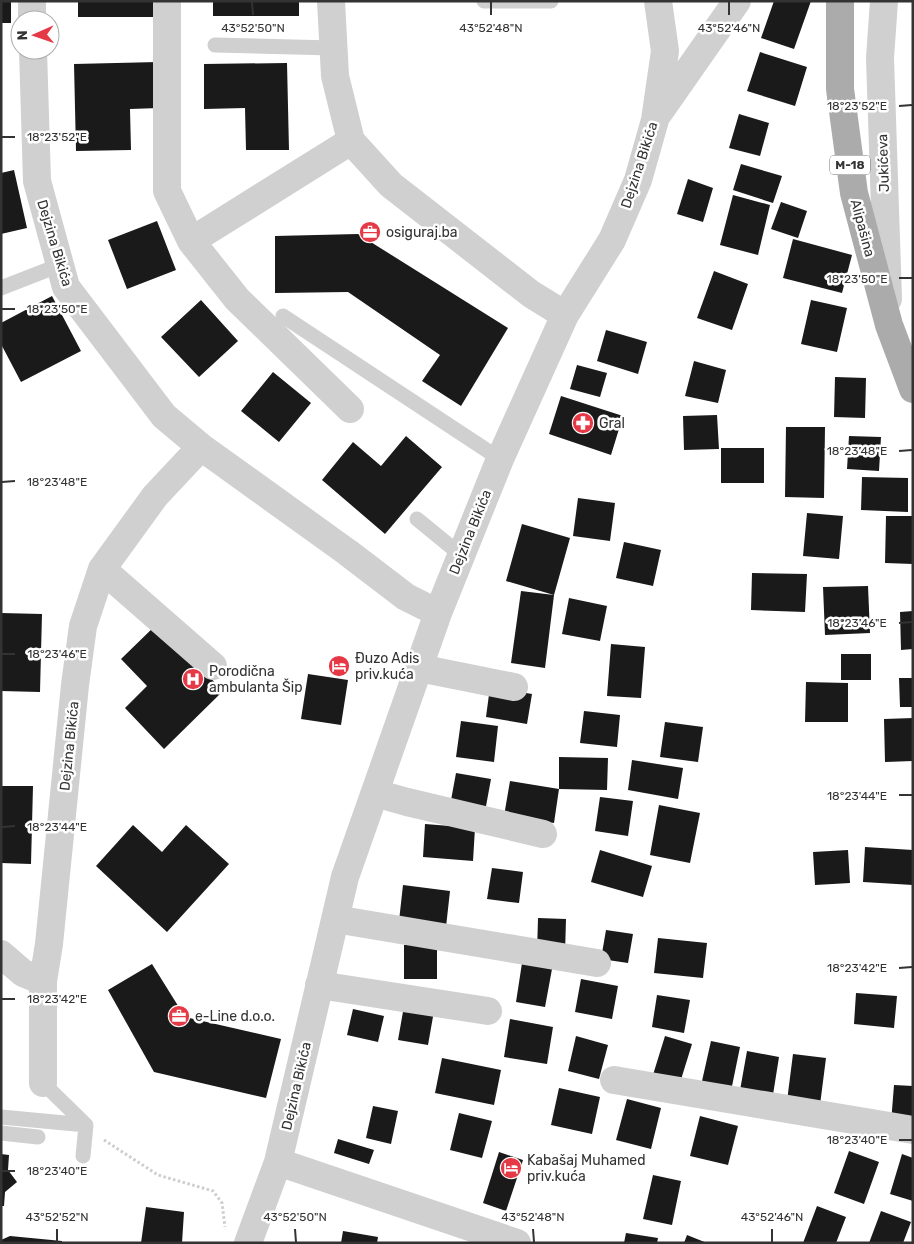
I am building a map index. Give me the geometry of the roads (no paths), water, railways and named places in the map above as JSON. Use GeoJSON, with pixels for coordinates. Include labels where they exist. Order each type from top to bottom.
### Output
{"type":"FeatureCollection","features":[{"type":"Feature","properties":{"kind":"main road","name":"Alipašina"},"geometry":{"type":"LineString","coordinates":[[840,1],[840,89],[854,193],[889,325],[913,389]]}},
{"type":"Feature","properties":{"kind":"street"},"geometry":{"type":"LineString","coordinates":[[167,1],[167,191],[191,241],[237,299],[350,409]]}},
{"type":"Feature","properties":{"kind":"street"},"geometry":{"type":"LineString","coordinates":[[332,1],[335,76],[351,141],[391,185],[531,294],[566,315]]}},
{"type":"Feature","properties":{"kind":"street","name":"Dejzina Bikića"},"geometry":{"type":"LineString","coordinates":[[237,1239],[278,1162],[345,877],[438,613],[500,459],[566,315],[612,240],[638,180],[655,120],[665,51],[658,1]]}},
{"type":"Feature","properties":{"kind":"street"},"geometry":{"type":"LineString","coordinates":[[655,120],[737,1]]}},
{"type":"Feature","properties":{"kind":"street","name":"Jukićeva"},"geometry":{"type":"LineString","coordinates":[[884,1],[880,68],[889,325]]}},
{"type":"Feature","properties":{"kind":"street","name":"Dejzina Bikića"},"geometry":{"type":"LineString","coordinates":[[33,60],[37,181],[66,287],[164,416],[201,447],[406,597],[438,613]]}},
{"type":"Feature","properties":{"kind":"street"},"geometry":{"type":"LineString","coordinates":[[191,241],[351,141]]}},
{"type":"Feature","properties":{"kind":"street","name":"Dejzina Bikića"},"geometry":{"type":"LineString","coordinates":[[43,1083],[43,982],[49,944],[75,685],[83,626],[102,569],[155,496],[201,447]]}},
{"type":"Feature","properties":{"kind":"street"},"geometry":{"type":"LineString","coordinates":[[102,569],[213,666]]}},
{"type":"Feature","properties":{"kind":"street"},"geometry":{"type":"LineString","coordinates":[[419,668],[514,687]]}},
{"type":"Feature","properties":{"kind":"street"},"geometry":{"type":"LineString","coordinates":[[374,793],[416,805],[543,834]]}},
{"type":"Feature","properties":{"kind":"street"},"geometry":{"type":"LineString","coordinates":[[335,919],[597,963]]}},
{"type":"Feature","properties":{"kind":"street"},"geometry":{"type":"LineString","coordinates":[[1,954],[23,972],[43,982]]}},
{"type":"Feature","properties":{"kind":"street"},"geometry":{"type":"LineString","coordinates":[[320,986],[488,1011]]}},
{"type":"Feature","properties":{"kind":"street"},"geometry":{"type":"LineString","coordinates":[[614,1080],[913,1130]]}},
{"type":"Feature","properties":{"kind":"street"},"geometry":{"type":"LineString","coordinates":[[278,1162],[517,1243]]}},
{"type":"Feature","properties":{"kind":"lane"},"geometry":{"type":"LineString","coordinates":[[484,1],[550,1]]}},
{"type":"Feature","properties":{"kind":"lane"},"geometry":{"type":"LineString","coordinates":[[215,45],[334,48]]}},
{"type":"Feature","properties":{"kind":"lane"},"geometry":{"type":"LineString","coordinates":[[1,288],[60,265]]}},
{"type":"Feature","properties":{"kind":"lane"},"geometry":{"type":"LineString","coordinates":[[283,316],[500,459]]}},
{"type":"Feature","properties":{"kind":"lane"},"geometry":{"type":"LineString","coordinates":[[417,519],[461,555]]}},
{"type":"Feature","properties":{"kind":"lane"},"geometry":{"type":"LineString","coordinates":[[43,1083],[86,1126]]}},
{"type":"Feature","properties":{"kind":"lane"},"geometry":{"type":"LineString","coordinates":[[1,1117],[86,1126]]}},
{"type":"Feature","properties":{"kind":"lane"},"geometry":{"type":"LineString","coordinates":[[83,1156],[86,1126]]}},
{"type":"Feature","properties":{"kind":"lane"},"geometry":{"type":"LineString","coordinates":[[1,1133],[38,1137]]}},
{"type":"Feature","properties":{"kind":"place","name":"osiguraj.ba"},"geometry":{"type":"Point","coordinates":[370,232]}},
{"type":"Feature","properties":{"kind":"place","name":"Gral"},"geometry":{"type":"Point","coordinates":[583,423]}},
{"type":"Feature","properties":{"kind":"place","name":"Đuzo Adis priv.kuća"},"geometry":{"type":"Point","coordinates":[339,666]}},
{"type":"Feature","properties":{"kind":"place","name":"Porodična ambulanta Šip"},"geometry":{"type":"Point","coordinates":[193,679]}},
{"type":"Feature","properties":{"kind":"place","name":"e-Line d.o.o."},"geometry":{"type":"Point","coordinates":[179,1016]}},
{"type":"Feature","properties":{"kind":"place","name":"Kabašaj Muhamed priv.kuća"},"geometry":{"type":"Point","coordinates":[511,1168]}}]}
